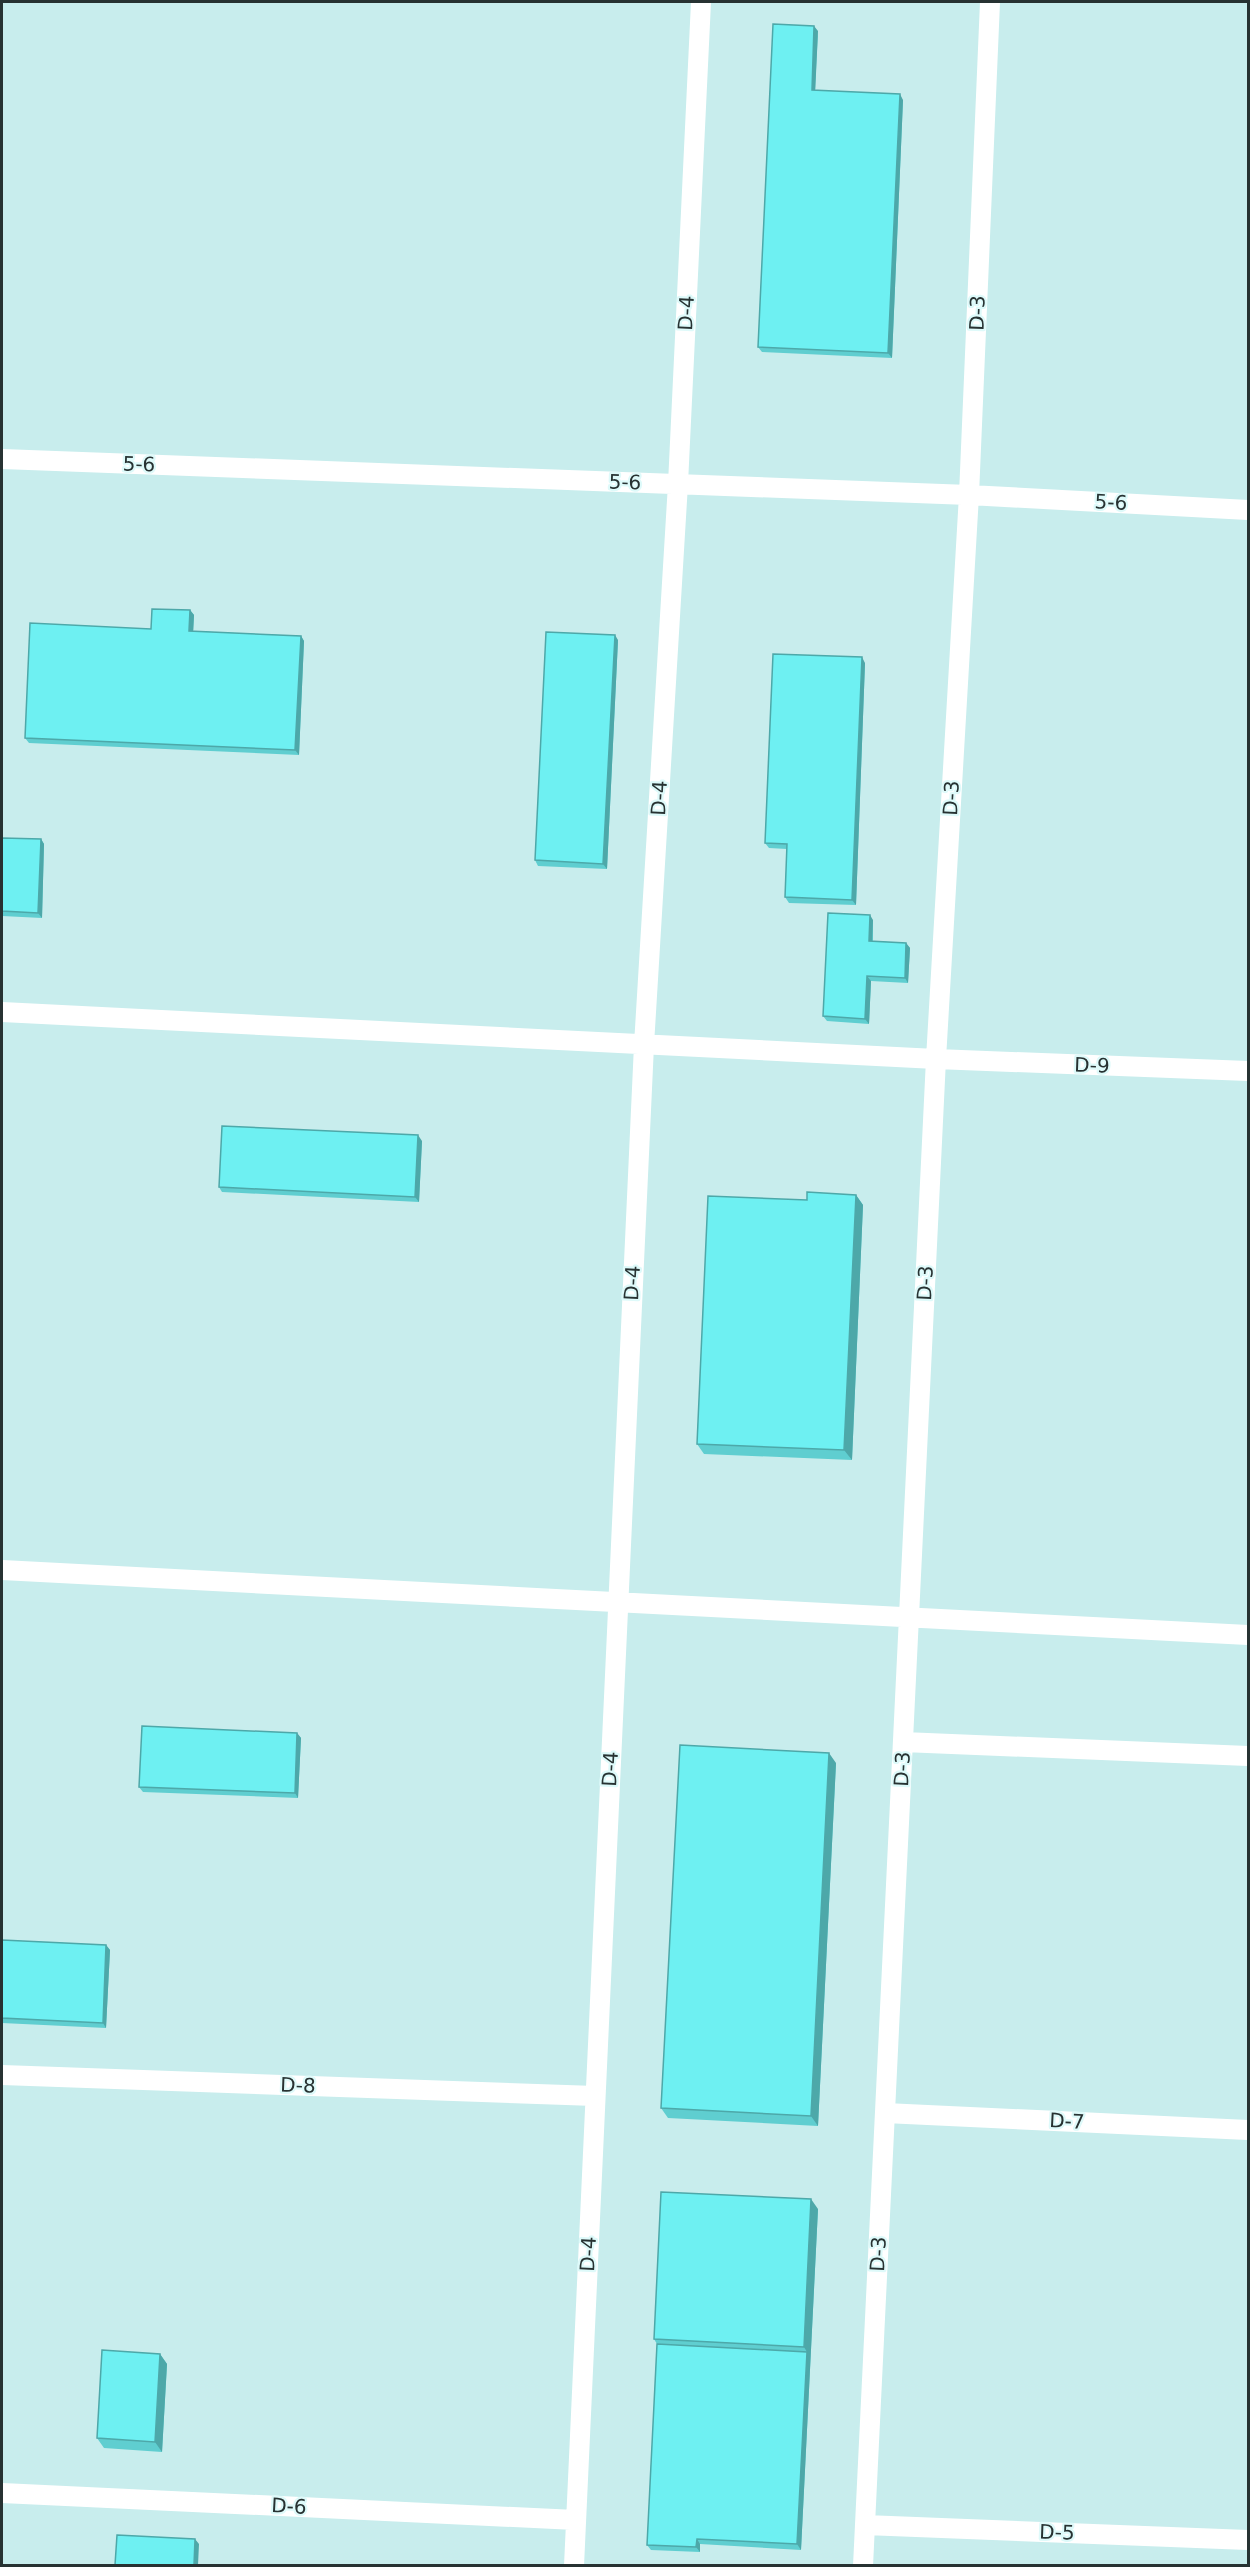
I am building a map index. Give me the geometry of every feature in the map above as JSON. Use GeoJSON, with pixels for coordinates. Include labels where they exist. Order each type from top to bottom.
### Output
{"type":"FeatureCollection","features":[{"type":"Feature","properties":{"kind":"lane","name":"D-4"},"geometry":{"type":"LineString","coordinates":[[574,2565],[644,1044],[678,484],[701,2]]}},
{"type":"Feature","properties":{"kind":"lane","name":"D-3"},"geometry":{"type":"LineString","coordinates":[[863,2565],[936,1059],[969,495],[990,2]]}},
{"type":"Feature","properties":{"kind":"lane","name":"5-6"},"geometry":{"type":"LineString","coordinates":[[2,459],[969,495],[1248,510]]}},
{"type":"Feature","properties":{"kind":"lane","name":"D-9"},"geometry":{"type":"LineString","coordinates":[[2,1012],[936,1059],[1248,1071]]}},
{"type":"Feature","properties":{"kind":"lane"},"geometry":{"type":"LineString","coordinates":[[2,1570],[1248,1635]]}},
{"type":"Feature","properties":{"kind":"lane"},"geometry":{"type":"LineString","coordinates":[[903,1742],[1248,1756]]}},
{"type":"Feature","properties":{"kind":"lane","name":"D-8"},"geometry":{"type":"LineString","coordinates":[[2,2075],[595,2096]]}},
{"type":"Feature","properties":{"kind":"lane","name":"D-7"},"geometry":{"type":"LineString","coordinates":[[885,2113],[1248,2130]]}},
{"type":"Feature","properties":{"kind":"lane","name":"D-6"},"geometry":{"type":"LineString","coordinates":[[2,2493],[576,2520]]}},
{"type":"Feature","properties":{"kind":"lane","name":"D-5"},"geometry":{"type":"LineString","coordinates":[[865,2525],[1248,2540]]}},
{"type":"Feature","properties":{"kind":"shaded area"},"geometry":{"type":"Polygon","coordinates":[[[2,2],[1248,2],[1248,2565],[2,2565],[2,2]]]}},
{"type":"Feature","properties":{"kind":"building"},"geometry":{"type":"Polygon","coordinates":[[[773,24],[814,26],[812,90],[900,94],[888,353],[758,347],[773,24]]]}},
{"type":"Feature","properties":{"kind":"building"},"geometry":{"type":"Polygon","coordinates":[[[152,609],[190,610],[189,631],[301,636],[295,750],[25,738],[30,623],[151,629],[152,609]]]}},
{"type":"Feature","properties":{"kind":"building"},"geometry":{"type":"Polygon","coordinates":[[[546,632],[615,635],[603,864],[535,860],[546,632]]]}},
{"type":"Feature","properties":{"kind":"building"},"geometry":{"type":"Polygon","coordinates":[[[773,654],[862,657],[852,900],[785,897],[787,844],[765,843],[773,654]]]}},
{"type":"Feature","properties":{"kind":"building"},"geometry":{"type":"Polygon","coordinates":[[[2,838],[41,839],[38,913],[2,911],[2,838]]]}},
{"type":"Feature","properties":{"kind":"building"},"geometry":{"type":"Polygon","coordinates":[[[828,913],[870,915],[869,941],[906,943],[905,978],[867,976],[865,1019],[823,1016],[828,913]]]}},
{"type":"Feature","properties":{"kind":"building"},"geometry":{"type":"Polygon","coordinates":[[[222,1126],[418,1135],[415,1197],[219,1187],[222,1126]]]}},
{"type":"Feature","properties":{"kind":"building"},"geometry":{"type":"Polygon","coordinates":[[[807,1192],[856,1195],[844,1450],[697,1444],[708,1196],[807,1200],[807,1192]]]}},
{"type":"Feature","properties":{"kind":"building"},"geometry":{"type":"Polygon","coordinates":[[[142,1726],[297,1733],[295,1793],[139,1787],[142,1726]]]}},
{"type":"Feature","properties":{"kind":"building"},"geometry":{"type":"Polygon","coordinates":[[[680,1745],[829,1753],[811,2116],[661,2108],[680,1745]]]}},
{"type":"Feature","properties":{"kind":"building"},"geometry":{"type":"Polygon","coordinates":[[[2,1940],[106,1945],[103,2023],[2,2018],[2,1940]]]}},
{"type":"Feature","properties":{"kind":"building"},"geometry":{"type":"Polygon","coordinates":[[[661,2192],[811,2199],[804,2347],[654,2339],[661,2192]]]}},
{"type":"Feature","properties":{"kind":"building"},"geometry":{"type":"Polygon","coordinates":[[[657,2344],[807,2352],[797,2544],[697,2539],[696,2547],[647,2545],[657,2344]]]}},
{"type":"Feature","properties":{"kind":"building"},"geometry":{"type":"Polygon","coordinates":[[[102,2350],[160,2354],[155,2442],[97,2438],[102,2350]]]}},
{"type":"Feature","properties":{"kind":"building"},"geometry":{"type":"Polygon","coordinates":[[[117,2535],[195,2539],[194,2565],[115,2565],[117,2535]]]}}]}
